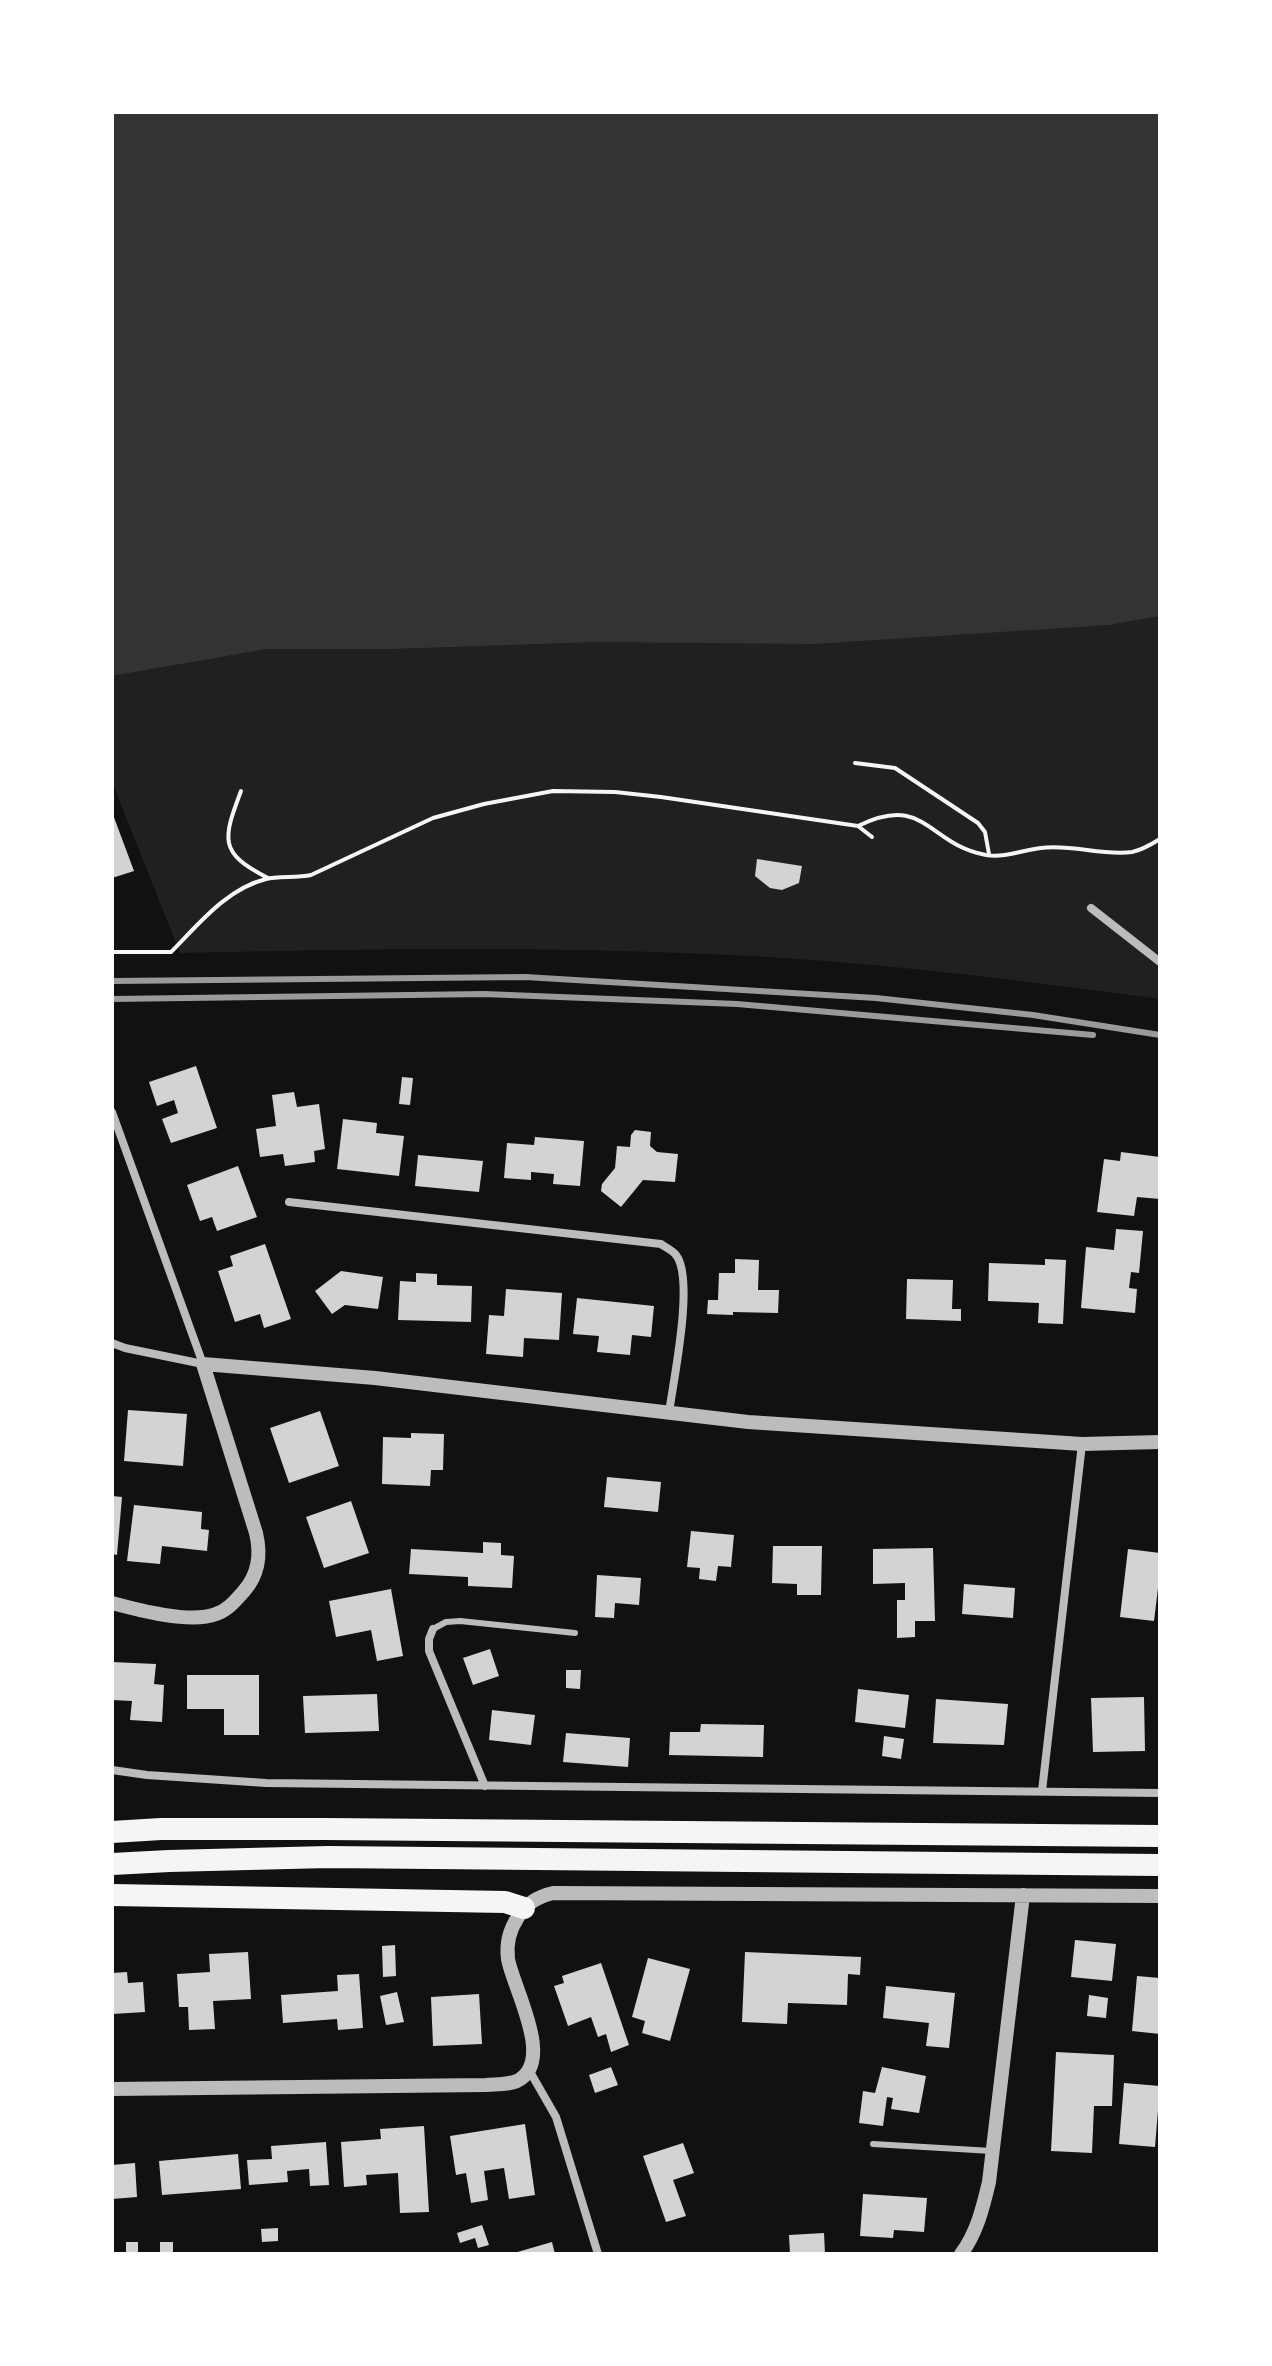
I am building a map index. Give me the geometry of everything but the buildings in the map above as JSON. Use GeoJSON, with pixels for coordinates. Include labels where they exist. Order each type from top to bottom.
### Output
{"type":"FeatureCollection","features":[{"type":"Feature","properties":{"kind":"highway"},"geometry":{"type":"LineString","coordinates":[[112,1832],[341,1829],[1160,1836]]}},
{"type":"Feature","properties":{"kind":"highway"},"geometry":{"type":"LineString","coordinates":[[112,1864],[344,1857],[1160,1865]]}},
{"type":"Feature","properties":{"kind":"highway"},"geometry":{"type":"LineString","coordinates":[[112,1895],[505,1902],[524,1908]]}},
{"type":"Feature","properties":{"kind":"street"},"geometry":{"type":"LineString","coordinates":[[1091,908],[1160,962]]}},
{"type":"Feature","properties":{"kind":"street"},"geometry":{"type":"LineString","coordinates":[[112,1112],[203,1364],[260,1549],[258,1565],[248,1587],[231,1605],[215,1615],[185,1617],[112,1603]]}},
{"type":"Feature","properties":{"kind":"street"},"geometry":{"type":"LineString","coordinates":[[289,1202],[661,1244],[677,1255],[683,1272],[684,1299],[669,1414]]}},
{"type":"Feature","properties":{"kind":"street"},"geometry":{"type":"LineString","coordinates":[[112,1343],[203,1364],[375,1378],[669,1414],[883,1432],[1082,1444],[1160,1442]]}},
{"type":"Feature","properties":{"kind":"street"},"geometry":{"type":"LineString","coordinates":[[1042,1791],[1082,1444]]}},
{"type":"Feature","properties":{"kind":"street"},"geometry":{"type":"LineString","coordinates":[[433,1629],[429,1651],[485,1786]]}},
{"type":"Feature","properties":{"kind":"street"},"geometry":{"type":"LineString","coordinates":[[112,1770],[266,1783],[1160,1793]]}},
{"type":"Feature","properties":{"kind":"street"},"geometry":{"type":"LineString","coordinates":[[112,2089],[498,2084],[520,2079],[529,2070],[534,2050],[510,1967],[508,1946],[512,1928],[524,1908],[540,1896],[553,1893],[1160,1896]]}},
{"type":"Feature","properties":{"kind":"street"},"geometry":{"type":"LineString","coordinates":[[961,2254],[980,2218],[989,2182],[1023,1895]]}},
{"type":"Feature","properties":{"kind":"street"},"geometry":{"type":"LineString","coordinates":[[529,2070],[556,2117],[598,2254]]}},
{"type":"Feature","properties":{"kind":"lane"},"geometry":{"type":"LineString","coordinates":[[433,1629],[446,1622],[460,1621],[575,1633]]}},
{"type":"Feature","properties":{"kind":"lane"},"geometry":{"type":"LineString","coordinates":[[873,2144],[992,2151]]}},
{"type":"Feature","properties":{"kind":"path"},"geometry":{"type":"LineString","coordinates":[[855,763],[895,768],[978,823],[985,832],[989,855]]}},
{"type":"Feature","properties":{"kind":"path"},"geometry":{"type":"LineString","coordinates":[[241,791],[228,824],[229,846],[245,867],[269,878],[289,879],[311,875],[433,818],[484,804],[553,791],[615,792],[661,797],[858,826],[872,837]]}},
{"type":"Feature","properties":{"kind":"path"},"geometry":{"type":"LineString","coordinates":[[858,826],[877,816],[897,813],[917,818],[958,847],[989,855],[1070,846],[1112,853],[1136,852],[1160,839]]}},
{"type":"Feature","properties":{"kind":"path"},"geometry":{"type":"LineString","coordinates":[[112,952],[171,952],[218,905],[246,886],[269,878]]}},
{"type":"Feature","properties":{"kind":"shaded area"},"geometry":{"type":"Polygon","coordinates":[[[112,112],[1160,112],[1160,616],[1110,625],[813,644],[601,642],[395,649],[268,649],[112,676],[112,112]]]}},
{"type":"Feature","properties":{"kind":"shaded area"},"geometry":{"type":"Polygon","coordinates":[[[1160,616],[1160,999],[878,966],[708,954],[510,949],[180,953],[112,782],[112,676],[268,649],[395,649],[1110,625],[1160,616]]]}},
{"type":"Feature","properties":{"kind":"railway"},"geometry":{"type":"LineString","coordinates":[[112,981],[525,977],[876,998],[1033,1015],[1160,1035]]}},
{"type":"Feature","properties":{"kind":"railway"},"geometry":{"type":"LineString","coordinates":[[112,999],[484,994],[737,1004],[1093,1035]]}}]}
